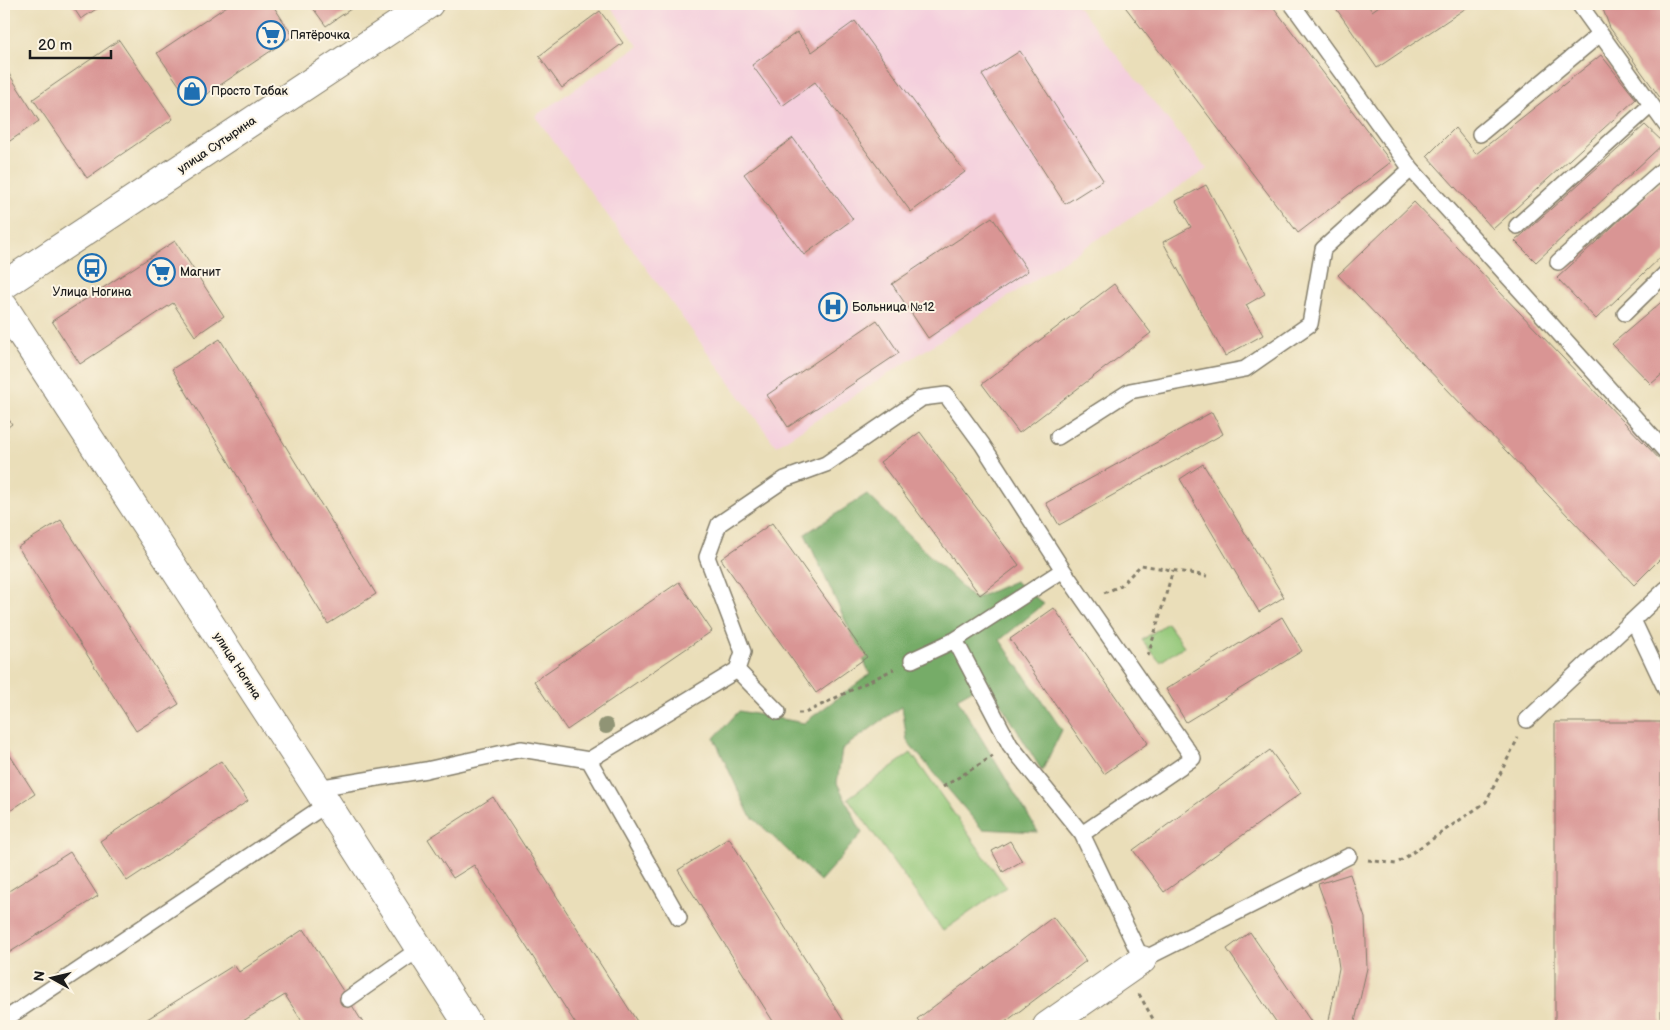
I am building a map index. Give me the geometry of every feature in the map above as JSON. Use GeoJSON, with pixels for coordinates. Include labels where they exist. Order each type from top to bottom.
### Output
{"type":"FeatureCollection","features":[{"type":"Feature","properties":{"kind":"street","name":"улица Сутырина"},"geometry":{"type":"LineString","coordinates":[[4,285],[430,4]]}},
{"type":"Feature","properties":{"kind":"street","name":"улица Ногина"},"geometry":{"type":"LineString","coordinates":[[4,307],[469,1026]]}},
{"type":"Feature","properties":{"kind":"street"},"geometry":{"type":"LineString","coordinates":[[1047,1026],[1134,966]]}},
{"type":"Feature","properties":{"kind":"lane"},"geometry":{"type":"LineString","coordinates":[[1292,4],[1412,169],[1666,452]]}},
{"type":"Feature","properties":{"kind":"lane"},"geometry":{"type":"LineString","coordinates":[[1579,4],[1666,125]]}},
{"type":"Feature","properties":{"kind":"lane"},"geometry":{"type":"LineString","coordinates":[[1480,134],[1600,34]]}},
{"type":"Feature","properties":{"kind":"lane"},"geometry":{"type":"LineString","coordinates":[[1517,226],[1651,104]]}},
{"type":"Feature","properties":{"kind":"lane"},"geometry":{"type":"LineString","coordinates":[[1558,262],[1666,167]]}},
{"type":"Feature","properties":{"kind":"lane"},"geometry":{"type":"LineString","coordinates":[[1058,437],[1130,391],[1245,369],[1310,324],[1323,249],[1412,169]]}},
{"type":"Feature","properties":{"kind":"lane"},"geometry":{"type":"LineString","coordinates":[[1625,313],[1666,273]]}},
{"type":"Feature","properties":{"kind":"lane"},"geometry":{"type":"LineString","coordinates":[[4,1020],[322,796],[521,749],[589,760],[737,670],[743,652],[706,557],[719,524],[785,479],[826,464],[922,398],[946,395],[982,444],[1062,570],[1193,758],[1082,834]]}},
{"type":"Feature","properties":{"kind":"lane"},"geometry":{"type":"LineString","coordinates":[[912,660],[955,640],[1062,570]]}},
{"type":"Feature","properties":{"kind":"lane"},"geometry":{"type":"LineString","coordinates":[[1527,720],[1666,589]]}},
{"type":"Feature","properties":{"kind":"lane"},"geometry":{"type":"LineString","coordinates":[[1633,620],[1666,690]]}},
{"type":"Feature","properties":{"kind":"lane"},"geometry":{"type":"LineString","coordinates":[[955,640],[1010,746],[1082,834],[1134,966],[1349,856]]}},
{"type":"Feature","properties":{"kind":"lane"},"geometry":{"type":"LineString","coordinates":[[737,670],[778,712]]}},
{"type":"Feature","properties":{"kind":"lane"},"geometry":{"type":"LineString","coordinates":[[589,760],[678,918]]}},
{"type":"Feature","properties":{"kind":"lane"},"geometry":{"type":"LineString","coordinates":[[348,999],[419,949]]}},
{"type":"Feature","properties":{"kind":"path"},"geometry":{"type":"LineString","coordinates":[[1085,602],[1120,586],[1141,565],[1207,576]]}},
{"type":"Feature","properties":{"kind":"path"},"geometry":{"type":"LineString","coordinates":[[1140,682],[1173,570]]}},
{"type":"Feature","properties":{"kind":"path"},"geometry":{"type":"LineString","coordinates":[[778,712],[805,713],[912,660]]}},
{"type":"Feature","properties":{"kind":"path"},"geometry":{"type":"LineString","coordinates":[[1349,856],[1396,864],[1486,802],[1527,720]]}},
{"type":"Feature","properties":{"kind":"path"},"geometry":{"type":"LineString","coordinates":[[943,787],[1010,746]]}},
{"type":"Feature","properties":{"kind":"path"},"geometry":{"type":"LineString","coordinates":[[1134,966],[1157,1026]]}},
{"type":"Feature","properties":{"kind":"shaded area","name":"Больница №12"},"geometry":{"type":"Polygon","coordinates":[[[609,4],[1076,4],[1207,169],[776,446],[535,116],[638,46],[609,4]]]}},
{"type":"Feature","properties":{"kind":"green space"},"geometry":{"type":"Polygon","coordinates":[[[867,494],[974,599],[1015,581],[1044,604],[1000,640],[1062,730],[1042,771],[987,681],[957,698],[1038,832],[982,829],[907,741],[902,706],[842,749],[837,783],[862,833],[820,881],[749,814],[714,738],[739,711],[804,723],[870,674],[805,534],[867,494]]]}},
{"type":"Feature","properties":{"kind":"green space"},"geometry":{"type":"Polygon","coordinates":[[[1167,623],[1184,646],[1160,662],[1142,640],[1167,623]]]}},
{"type":"Feature","properties":{"kind":"green space"},"geometry":{"type":"Polygon","coordinates":[[[911,753],[1006,887],[943,931],[848,798],[911,753]]]}},
{"type":"Feature","properties":{"kind":"building"},"geometry":{"type":"Polygon","coordinates":[[[71,4],[104,4],[81,19],[71,4]]]}},
{"type":"Feature","properties":{"kind":"building"},"geometry":{"type":"Polygon","coordinates":[[[230,4],[272,4],[293,36],[192,104],[157,53],[230,4]]]}},
{"type":"Feature","properties":{"kind":"building"},"geometry":{"type":"Polygon","coordinates":[[[310,4],[358,4],[326,26],[310,4]]]}},
{"type":"Feature","properties":{"kind":"building"},"geometry":{"type":"Polygon","coordinates":[[[1123,4],[1271,4],[1391,162],[1298,233],[1123,4]]]}},
{"type":"Feature","properties":{"kind":"building"},"geometry":{"type":"Polygon","coordinates":[[[1333,4],[1367,4],[1372,11],[1382,4],[1472,4],[1377,68],[1333,4]]]}},
{"type":"Feature","properties":{"kind":"building"},"geometry":{"type":"Polygon","coordinates":[[[1601,4],[1666,4],[1666,106],[1610,28],[1601,4]]]}},
{"type":"Feature","properties":{"kind":"building"},"geometry":{"type":"Polygon","coordinates":[[[600,11],[623,43],[562,88],[539,56],[600,11]]]}},
{"type":"Feature","properties":{"kind":"building"},"geometry":{"type":"Polygon","coordinates":[[[855,21],[965,172],[911,212],[815,82],[782,106],[752,65],[797,32],[812,52],[855,21]]]}},
{"type":"Feature","properties":{"kind":"building"},"geometry":{"type":"Polygon","coordinates":[[[119,40],[173,119],[87,178],[33,99],[119,40]]]}},
{"type":"Feature","properties":{"kind":"building"},"geometry":{"type":"Polygon","coordinates":[[[1020,51],[1103,180],[1065,204],[982,75],[1020,51]]]}},
{"type":"Feature","properties":{"kind":"building"},"geometry":{"type":"Polygon","coordinates":[[[1601,55],[1636,99],[1493,229],[1427,156],[1455,128],[1476,154],[1601,55]]]}},
{"type":"Feature","properties":{"kind":"building"},"geometry":{"type":"Polygon","coordinates":[[[4,66],[39,121],[4,145],[4,66]]]}},
{"type":"Feature","properties":{"kind":"building"},"geometry":{"type":"Polygon","coordinates":[[[1645,125],[1664,143],[1536,262],[1515,241],[1645,125]]]}},
{"type":"Feature","properties":{"kind":"building"},"geometry":{"type":"Polygon","coordinates":[[[793,138],[853,219],[804,255],[744,174],[793,138]]]}},
{"type":"Feature","properties":{"kind":"building"},"geometry":{"type":"Polygon","coordinates":[[[1666,177],[1666,252],[1596,319],[1557,278],[1666,177]]]}},
{"type":"Feature","properties":{"kind":"building"},"geometry":{"type":"Polygon","coordinates":[[[1206,185],[1265,294],[1246,305],[1263,335],[1225,356],[1163,242],[1191,227],[1176,201],[1206,185]]]}},
{"type":"Feature","properties":{"kind":"building"},"geometry":{"type":"Polygon","coordinates":[[[1414,202],[1666,466],[1666,553],[1634,585],[1338,275],[1414,202]]]}},
{"type":"Feature","properties":{"kind":"building"},"geometry":{"type":"Polygon","coordinates":[[[992,217],[1028,271],[928,338],[892,284],[992,217]]]}},
{"type":"Feature","properties":{"kind":"building","name":"Магнит"},"geometry":{"type":"Polygon","coordinates":[[[175,241],[224,316],[195,336],[173,303],[80,364],[52,321],[175,241]]]}},
{"type":"Feature","properties":{"kind":"building"},"geometry":{"type":"Polygon","coordinates":[[[1114,284],[1151,333],[1019,433],[982,384],[1114,284]]]}},
{"type":"Feature","properties":{"kind":"building"},"geometry":{"type":"Polygon","coordinates":[[[1666,298],[1666,371],[1651,384],[1612,344],[1666,298]]]}},
{"type":"Feature","properties":{"kind":"building"},"geometry":{"type":"Polygon","coordinates":[[[877,320],[899,353],[788,427],[767,395],[877,320]]]}},
{"type":"Feature","properties":{"kind":"building"},"geometry":{"type":"Polygon","coordinates":[[[220,339],[376,594],[328,624],[172,369],[220,339]]]}},
{"type":"Feature","properties":{"kind":"building"},"geometry":{"type":"Polygon","coordinates":[[[1212,412],[1223,434],[1059,525],[1046,503],[1212,412]]]}},
{"type":"Feature","properties":{"kind":"building"},"geometry":{"type":"Polygon","coordinates":[[[4,413],[12,424],[4,430],[4,413]]]}},
{"type":"Feature","properties":{"kind":"building"},"geometry":{"type":"Polygon","coordinates":[[[920,432],[1019,565],[980,595],[880,462],[920,432]]]}},
{"type":"Feature","properties":{"kind":"building"},"geometry":{"type":"Polygon","coordinates":[[[4,433],[8,441],[4,444],[4,433]]]}},
{"type":"Feature","properties":{"kind":"building"},"geometry":{"type":"Polygon","coordinates":[[[1203,464],[1284,597],[1259,612],[1180,479],[1203,464]]]}},
{"type":"Feature","properties":{"kind":"building"},"geometry":{"type":"Polygon","coordinates":[[[61,520],[179,704],[136,731],[18,547],[61,520]]]}},
{"type":"Feature","properties":{"kind":"building"},"geometry":{"type":"Polygon","coordinates":[[[772,523],[867,657],[816,693],[721,559],[772,523]]]}},
{"type":"Feature","properties":{"kind":"building"},"geometry":{"type":"Polygon","coordinates":[[[679,582],[712,631],[567,730],[534,681],[679,582]]]}},
{"type":"Feature","properties":{"kind":"building"},"geometry":{"type":"Polygon","coordinates":[[[1054,608],[1148,743],[1104,774],[1010,639],[1054,608]]]}},
{"type":"Feature","properties":{"kind":"building"},"geometry":{"type":"Polygon","coordinates":[[[1282,617],[1302,651],[1186,722],[1166,689],[1282,617]]]}},
{"type":"Feature","properties":{"kind":"building"},"geometry":{"type":"Polygon","coordinates":[[[1555,722],[1661,722],[1661,1026],[1555,1026],[1555,722]]]}},
{"type":"Feature","properties":{"kind":"building"},"geometry":{"type":"Polygon","coordinates":[[[4,746],[35,794],[4,815],[4,746]]]}},
{"type":"Feature","properties":{"kind":"building"},"geometry":{"type":"Polygon","coordinates":[[[1270,750],[1301,793],[1164,892],[1133,850],[1270,750]]]}},
{"type":"Feature","properties":{"kind":"building"},"geometry":{"type":"Polygon","coordinates":[[[221,761],[248,801],[127,881],[100,841],[221,761]]]}},
{"type":"Feature","properties":{"kind":"building"},"geometry":{"type":"Polygon","coordinates":[[[493,797],[640,1026],[577,1026],[474,865],[453,878],[428,839],[493,797]]]}},
{"type":"Feature","properties":{"kind":"building"},"geometry":{"type":"Polygon","coordinates":[[[729,838],[847,1026],[776,1026],[678,870],[729,838]]]}},
{"type":"Feature","properties":{"kind":"building"},"geometry":{"type":"Polygon","coordinates":[[[1010,841],[1022,861],[1003,872],[992,851],[1010,841]]]}},
{"type":"Feature","properties":{"kind":"building"},"geometry":{"type":"Polygon","coordinates":[[[70,852],[98,896],[4,956],[4,894],[70,852]]]}},
{"type":"Feature","properties":{"kind":"building"},"geometry":{"type":"Polygon","coordinates":[[[1350,874],[1365,918],[1367,968],[1354,1026],[1328,1026],[1339,968],[1333,925],[1318,884],[1350,874]]]}},
{"type":"Feature","properties":{"kind":"building"},"geometry":{"type":"Polygon","coordinates":[[[1053,917],[1086,961],[1000,1026],[923,1026],[917,1019],[1053,917]]]}},
{"type":"Feature","properties":{"kind":"building"},"geometry":{"type":"Polygon","coordinates":[[[304,929],[365,1026],[305,1026],[285,995],[235,1026],[136,1026],[234,965],[239,972],[304,929]]]}},
{"type":"Feature","properties":{"kind":"building"},"geometry":{"type":"Polygon","coordinates":[[[1250,932],[1312,1023],[1308,1026],[1279,1026],[1227,949],[1250,932]]]}},
{"type":"Feature","properties":{"kind":"place","name":"Пятёрочка"},"geometry":{"type":"Point","coordinates":[271,35]}},
{"type":"Feature","properties":{"kind":"place","name":"Просто Табак"},"geometry":{"type":"Point","coordinates":[192,91]}},
{"type":"Feature","properties":{"kind":"place","name":"Улица Ногина"},"geometry":{"type":"Point","coordinates":[92,268]}},
{"type":"Feature","properties":{"kind":"place","name":"Магнит"},"geometry":{"type":"Point","coordinates":[161,272]}},
{"type":"Feature","properties":{"kind":"place","name":"Больница №12"},"geometry":{"type":"Point","coordinates":[833,307]}}]}
